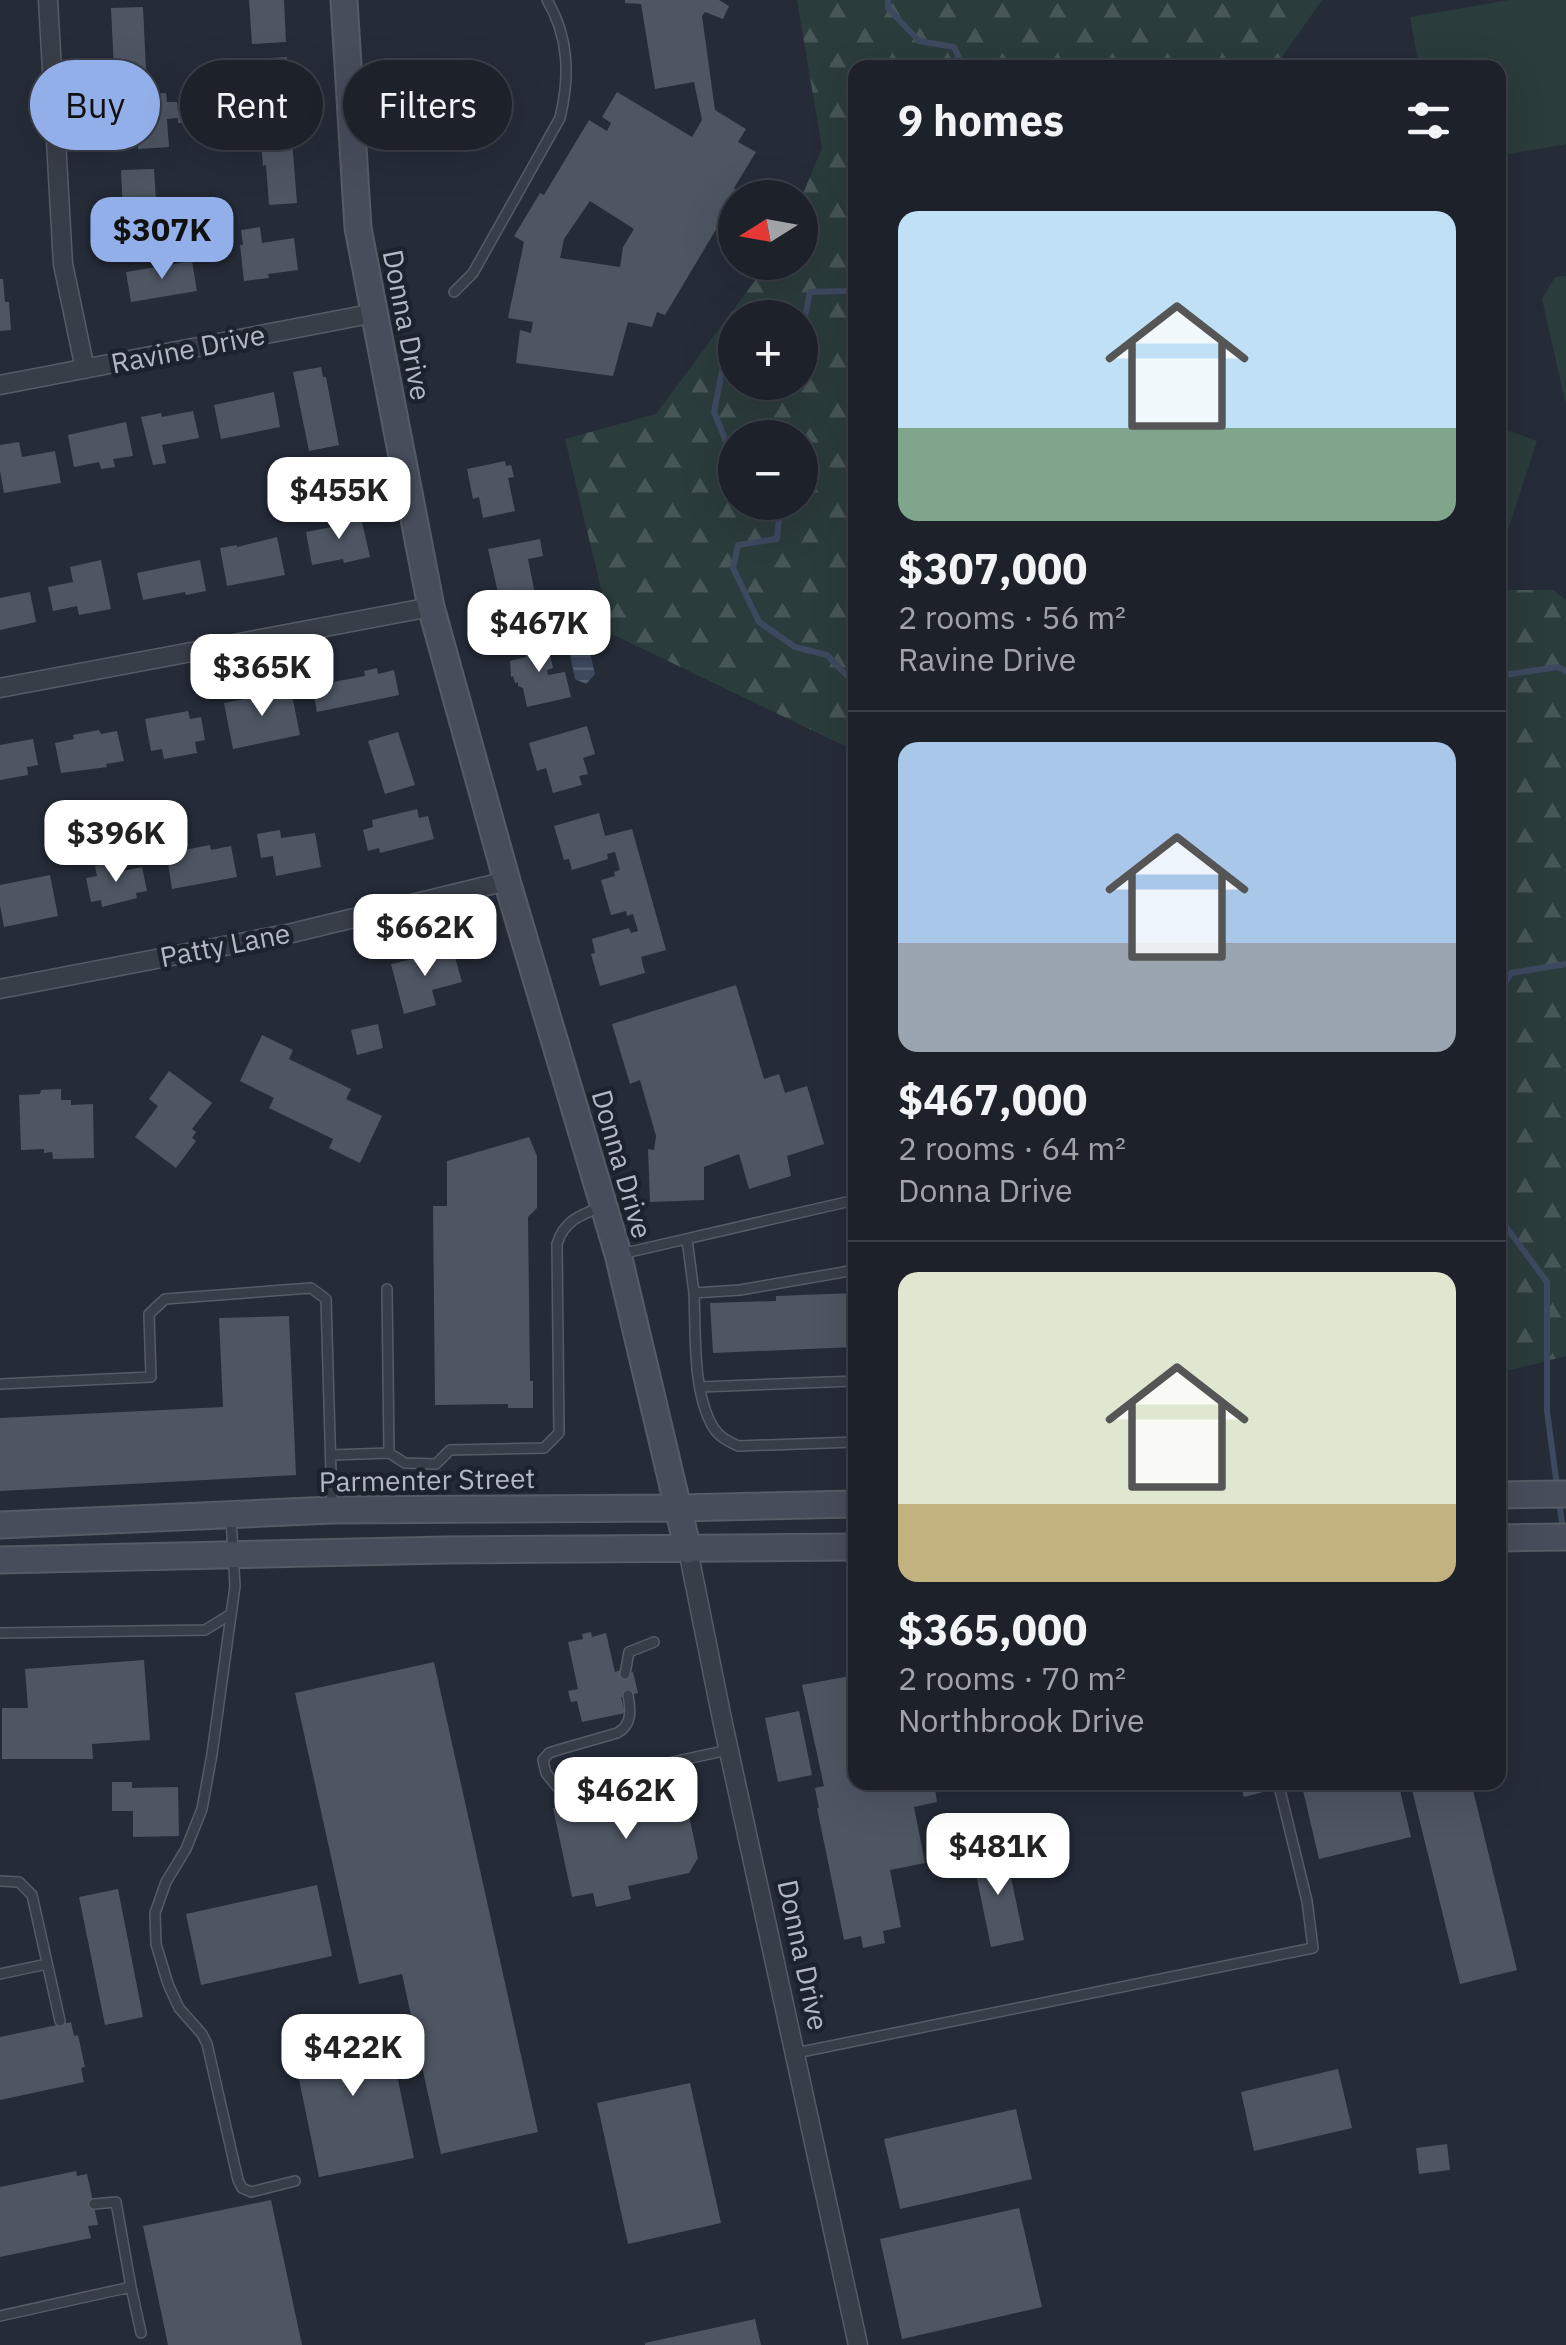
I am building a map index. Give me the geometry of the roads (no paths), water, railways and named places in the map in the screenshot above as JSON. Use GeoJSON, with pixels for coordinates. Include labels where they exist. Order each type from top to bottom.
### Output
{"type":"FeatureCollection","features":[{"type":"Feature","properties":{"kind":"street"},"geometry":{"type":"LineString","coordinates":[[48,0],[63,264],[85,369]]}},
{"type":"Feature","properties":{"kind":"street","name":"Donna Drive"},"geometry":{"type":"LineString","coordinates":[[344,0],[358,228],[431,608],[618,1254],[679,1508],[858,2345]]}},
{"type":"Feature","properties":{"kind":"street","name":"Ravine Drive"},"geometry":{"type":"LineString","coordinates":[[0,385],[375,313]]}},
{"type":"Feature","properties":{"kind":"street"},"geometry":{"type":"LineString","coordinates":[[0,688],[431,608]]}},
{"type":"Feature","properties":{"kind":"street","name":"Patty Lane"},"geometry":{"type":"LineString","coordinates":[[0,989],[292,933],[508,881]]}},
{"type":"Feature","properties":{"kind":"street"},"geometry":{"type":"LineString","coordinates":[[1506,1495],[1566,1494]]}},
{"type":"Feature","properties":{"kind":"street","name":"Parmenter Street"},"geometry":{"type":"LineString","coordinates":[[0,1525],[332,1510],[848,1504]]}},
{"type":"Feature","properties":{"kind":"street"},"geometry":{"type":"LineString","coordinates":[[1506,1538],[1553,1537]]}},
{"type":"Feature","properties":{"kind":"street"},"geometry":{"type":"LineString","coordinates":[[0,1560],[446,1550],[848,1547]]}},
{"type":"Feature","properties":{"kind":"lane"},"geometry":{"type":"LineString","coordinates":[[454,292],[473,273],[560,118],[566,91],[566,50],[547,0]]}},
{"type":"Feature","properties":{"kind":"lane"},"geometry":{"type":"LineString","coordinates":[[618,1254],[848,1202]]}},
{"type":"Feature","properties":{"kind":"lane"},"geometry":{"type":"LineString","coordinates":[[330,1454],[389,1452],[405,1463],[436,1464],[450,1450],[544,1448],[559,1432],[557,1244],[576,1217],[604,1206]]}},
{"type":"Feature","properties":{"kind":"lane"},"geometry":{"type":"LineString","coordinates":[[687,1239],[700,1387],[713,1426],[722,1438],[738,1446],[848,1442]]}},
{"type":"Feature","properties":{"kind":"lane"},"geometry":{"type":"LineString","coordinates":[[694,1292],[740,1290],[848,1271]]}},
{"type":"Feature","properties":{"kind":"lane"},"geometry":{"type":"LineString","coordinates":[[0,1384],[150,1376],[149,1314],[165,1298],[311,1288],[326,1299],[332,1510]]}},
{"type":"Feature","properties":{"kind":"lane"},"geometry":{"type":"LineString","coordinates":[[387,1289],[389,1452]]}},
{"type":"Feature","properties":{"kind":"lane"},"geometry":{"type":"LineString","coordinates":[[700,1387],[848,1381]]}},
{"type":"Feature","properties":{"kind":"lane"},"geometry":{"type":"LineString","coordinates":[[231,1515],[234,1586],[212,1754],[202,1809],[155,1912],[156,1944],[179,2008],[207,2044],[242,2188],[250,2192],[295,2181]]}},
{"type":"Feature","properties":{"kind":"lane"},"geometry":{"type":"LineString","coordinates":[[0,1633],[205,1630],[230,1614]]}},
{"type":"Feature","properties":{"kind":"lane"},"geometry":{"type":"LineString","coordinates":[[625,1674],[629,1652],[654,1642]]}},
{"type":"Feature","properties":{"kind":"lane"},"geometry":{"type":"LineString","coordinates":[[628,1696],[630,1714],[624,1729],[558,1750],[543,1760],[546,1773],[557,1787],[728,1750]]}},
{"type":"Feature","properties":{"kind":"lane"},"geometry":{"type":"LineString","coordinates":[[794,2054],[1313,1948],[1308,1901],[1280,1790]]}},
{"type":"Feature","properties":{"kind":"lane"},"geometry":{"type":"LineString","coordinates":[[0,1881],[19,1882],[32,1895],[60,2021]]}},
{"type":"Feature","properties":{"kind":"lane"},"geometry":{"type":"LineString","coordinates":[[0,1974],[47,1964]]}},
{"type":"Feature","properties":{"kind":"lane"},"geometry":{"type":"LineString","coordinates":[[94,2204],[116,2202],[142,2333]]}},
{"type":"Feature","properties":{"kind":"lane"},"geometry":{"type":"LineString","coordinates":[[0,2316],[131,2287]]}},
{"type":"Feature","properties":{"kind":"water"},"geometry":{"type":"Polygon","coordinates":[[[588,645],[595,674],[586,684],[575,679],[569,649],[588,645]]]}},
{"type":"Feature","properties":{"kind":"waterway"},"geometry":{"type":"LineString","coordinates":[[888,0],[888,8],[919,41],[954,47],[960,60]]}},
{"type":"Feature","properties":{"kind":"waterway"},"geometry":{"type":"LineString","coordinates":[[808,300],[810,292],[848,290]]}},
{"type":"Feature","properties":{"kind":"waterway"},"geometry":{"type":"LineString","coordinates":[[718,392],[714,412],[718,422]]}},
{"type":"Feature","properties":{"kind":"waterway"},"geometry":{"type":"LineString","coordinates":[[779,520],[777,539],[738,545],[733,568],[759,622],[795,647],[827,655],[848,677]]}},
{"type":"Feature","properties":{"kind":"waterway"},"geometry":{"type":"LineString","coordinates":[[1506,675],[1558,667],[1566,671]]}},
{"type":"Feature","properties":{"kind":"waterway"},"geometry":{"type":"LineString","coordinates":[[1506,981],[1511,973],[1566,964]]}},
{"type":"Feature","properties":{"kind":"waterway"},"geometry":{"type":"LineString","coordinates":[[1506,1227],[1547,1282],[1547,1411],[1557,1486]]}},
{"type":"Feature","properties":{"kind":"waterway"},"geometry":{"type":"LineString","coordinates":[[1559,1499],[1563,1531]]}}]}
